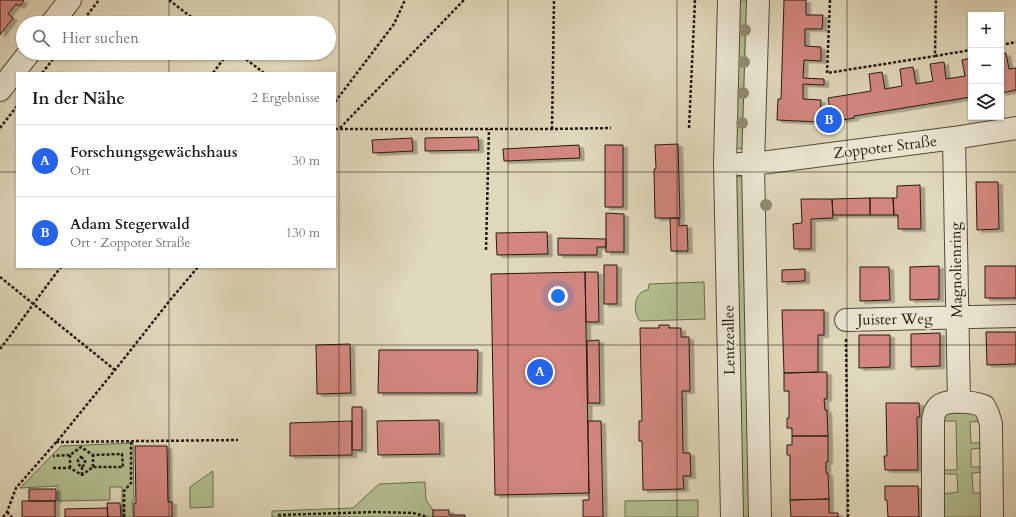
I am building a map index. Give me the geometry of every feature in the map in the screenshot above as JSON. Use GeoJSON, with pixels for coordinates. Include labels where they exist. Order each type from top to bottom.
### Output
{"type":"FeatureCollection","features":[{"type":"Feature","properties":{"kind":"street"},"geometry":{"type":"LineString","coordinates":[[57,16],[70,0]]}},
{"type":"Feature","properties":{"kind":"street","name":"Lentzeallee"},"geometry":{"type":"LineString","coordinates":[[729,0],[725,164],[732,517]]}},
{"type":"Feature","properties":{"kind":"street","name":"Lentzeallee"},"geometry":{"type":"LineString","coordinates":[[758,0],[753,164],[760,517]]}},
{"type":"Feature","properties":{"kind":"street"},"geometry":{"type":"LineString","coordinates":[[0,90],[24,60]]}},
{"type":"Feature","properties":{"kind":"street","name":"Zoppoter Straße"},"geometry":{"type":"LineString","coordinates":[[753,164],[954,138],[1016,128]]}},
{"type":"Feature","properties":{"kind":"street","name":"Magnolienring"},"geometry":{"type":"LineString","coordinates":[[954,138],[959,402]]}},
{"type":"Feature","properties":{"kind":"street"},"geometry":{"type":"LineString","coordinates":[[725,164],[753,164]]}},
{"type":"Feature","properties":{"kind":"street","name":"Juister Weg"},"geometry":{"type":"LineString","coordinates":[[846,320],[1016,316]]}},
{"type":"Feature","properties":{"kind":"street"},"geometry":{"type":"LineString","coordinates":[[933,517],[933,423],[936,410],[942,404],[959,402],[974,402],[984,406],[991,424],[992,517]]}},
{"type":"Feature","properties":{"kind":"path"},"geometry":{"type":"LineString","coordinates":[[86,16],[99,0]]}},
{"type":"Feature","properties":{"kind":"path"},"geometry":{"type":"LineString","coordinates":[[169,0],[190,16]]}},
{"type":"Feature","properties":{"kind":"path"},"geometry":{"type":"LineString","coordinates":[[336,101],[394,24],[405,0]]}},
{"type":"Feature","properties":{"kind":"path"},"geometry":{"type":"LineString","coordinates":[[340,129],[464,0]]}},
{"type":"Feature","properties":{"kind":"path"},"geometry":{"type":"LineString","coordinates":[[552,129],[554,0]]}},
{"type":"Feature","properties":{"kind":"path"},"geometry":{"type":"LineString","coordinates":[[689,128],[695,0]]}},
{"type":"Feature","properties":{"kind":"path"},"geometry":{"type":"LineString","coordinates":[[830,0],[827,73],[968,50]]}},
{"type":"Feature","properties":{"kind":"path"},"geometry":{"type":"LineString","coordinates":[[935,56],[936,0]]}},
{"type":"Feature","properties":{"kind":"path"},"geometry":{"type":"LineString","coordinates":[[1004,44],[1016,42]]}},
{"type":"Feature","properties":{"kind":"path"},"geometry":{"type":"LineString","coordinates":[[43,72],[52,60]]}},
{"type":"Feature","properties":{"kind":"path"},"geometry":{"type":"LineString","coordinates":[[214,72],[223,60]]}},
{"type":"Feature","properties":{"kind":"path"},"geometry":{"type":"LineString","coordinates":[[247,60],[263,72]]}},
{"type":"Feature","properties":{"kind":"path"},"geometry":{"type":"LineString","coordinates":[[0,128],[16,107]]}},
{"type":"Feature","properties":{"kind":"path"},"geometry":{"type":"LineString","coordinates":[[336,129],[611,128]]}},
{"type":"Feature","properties":{"kind":"path"},"geometry":{"type":"LineString","coordinates":[[486,250],[489,129]]}},
{"type":"Feature","properties":{"kind":"path"},"geometry":{"type":"LineString","coordinates":[[0,349],[29,312],[32,303],[60,268]]}},
{"type":"Feature","properties":{"kind":"path"},"geometry":{"type":"LineString","coordinates":[[3,517],[8,512],[16,488],[56,442],[171,298],[197,268]]}},
{"type":"Feature","properties":{"kind":"path"},"geometry":{"type":"LineString","coordinates":[[0,277],[115,370]]}},
{"type":"Feature","properties":{"kind":"path"},"geometry":{"type":"LineString","coordinates":[[846,320],[848,517]]}},
{"type":"Feature","properties":{"kind":"path"},"geometry":{"type":"LineString","coordinates":[[56,442],[238,440]]}},
{"type":"Feature","properties":{"kind":"path"},"geometry":{"type":"LineString","coordinates":[[124,517],[124,490],[131,483],[131,441]]}},
{"type":"Feature","properties":{"kind":"path"},"geometry":{"type":"LineString","coordinates":[[82,447],[93,455],[122,454],[123,467],[93,467],[82,475]]}},
{"type":"Feature","properties":{"kind":"path"},"geometry":{"type":"LineString","coordinates":[[53,456],[70,455],[82,447]]}},
{"type":"Feature","properties":{"kind":"path"},"geometry":{"type":"LineString","coordinates":[[82,447],[81,457],[78,460],[78,464],[82,467],[82,475]]}},
{"type":"Feature","properties":{"kind":"path"},"geometry":{"type":"LineString","coordinates":[[70,455],[70,468]]}},
{"type":"Feature","properties":{"kind":"path"},"geometry":{"type":"LineString","coordinates":[[93,455],[93,467]]}},
{"type":"Feature","properties":{"kind":"path"},"geometry":{"type":"LineString","coordinates":[[53,468],[70,468],[82,475]]}},
{"type":"Feature","properties":{"kind":"path"},"geometry":{"type":"LineString","coordinates":[[8,512],[12,517]]}},
{"type":"Feature","properties":{"kind":"path"},"geometry":{"type":"LineString","coordinates":[[278,516],[374,512],[413,513],[428,517]]}},
{"type":"Feature","properties":{"kind":"path"},"geometry":{"type":"LineString","coordinates":[[360,517],[362,513]]}},
{"type":"Feature","properties":{"kind":"green space"},"geometry":{"type":"Polygon","coordinates":[[[736,0],[750,0],[743,146],[740,149],[735,148],[736,0]]]}},
{"type":"Feature","properties":{"kind":"green space"},"geometry":{"type":"Polygon","coordinates":[[[736,177],[743,177],[751,517],[739,517],[736,177]]]}},
{"type":"Feature","properties":{"kind":"green space"},"geometry":{"type":"Polygon","coordinates":[[[704,282],[705,319],[640,321],[637,317],[635,308],[637,298],[643,291],[648,290],[649,284],[704,282]]]}},
{"type":"Feature","properties":{"kind":"green space"},"geometry":{"type":"Polygon","coordinates":[[[974,409],[984,421],[970,422],[971,443],[985,443],[985,448],[971,449],[971,467],[985,467],[985,472],[972,473],[973,493],[985,493],[985,517],[943,517],[943,494],[958,492],[957,474],[943,474],[943,470],[957,470],[956,421],[942,421],[948,412],[974,409]]]}},
{"type":"Feature","properties":{"kind":"green space"},"geometry":{"type":"Polygon","coordinates":[[[133,443],[133,517],[122,517],[122,487],[110,487],[110,500],[58,501],[58,486],[20,488],[61,446],[133,443]]]}},
{"type":"Feature","properties":{"kind":"green space"},"geometry":{"type":"Polygon","coordinates":[[[213,471],[213,507],[190,508],[190,487],[213,471]]]}},
{"type":"Feature","properties":{"kind":"green space"},"geometry":{"type":"Polygon","coordinates":[[[425,482],[426,500],[433,510],[433,517],[272,517],[272,511],[353,508],[379,484],[425,482]]]}},
{"type":"Feature","properties":{"kind":"green space"},"geometry":{"type":"Polygon","coordinates":[[[698,500],[698,517],[625,517],[625,501],[698,500]]]}},
{"type":"Feature","properties":{"kind":"building"},"geometry":{"type":"Polygon","coordinates":[[[0,0],[24,0],[20,6],[16,4],[8,14],[13,18],[0,35],[0,0]]]}},
{"type":"Feature","properties":{"kind":"building"},"geometry":{"type":"Polygon","coordinates":[[[784,0],[806,0],[806,15],[823,15],[822,29],[805,29],[805,46],[821,47],[821,61],[804,60],[803,78],[824,79],[824,85],[803,84],[803,99],[821,100],[820,122],[777,120],[778,99],[781,99],[784,0]]]}},
{"type":"Feature","properties":{"kind":"building"},"geometry":{"type":"Polygon","coordinates":[[[1004,53],[1006,53],[1009,69],[1016,68],[1016,90],[1004,92],[1004,84],[1004,53]]]}},
{"type":"Feature","properties":{"kind":"building"},"geometry":{"type":"Polygon","coordinates":[[[968,59],[968,97],[854,116],[854,118],[842,120],[842,118],[834,119],[832,109],[830,110],[828,98],[871,91],[869,74],[882,72],[885,89],[902,86],[900,69],[913,67],[916,84],[933,81],[930,64],[944,62],[946,79],[965,76],[962,60],[968,59]]]}},
{"type":"Feature","properties":{"kind":"building"},"geometry":{"type":"Polygon","coordinates":[[[478,137],[479,150],[425,151],[425,138],[478,137]]]}},
{"type":"Feature","properties":{"kind":"building"},"geometry":{"type":"Polygon","coordinates":[[[412,138],[413,151],[373,153],[372,140],[412,138]]]}},
{"type":"Feature","properties":{"kind":"building"},"geometry":{"type":"Polygon","coordinates":[[[678,144],[680,218],[655,218],[655,145],[678,144]]]}},
{"type":"Feature","properties":{"kind":"building"},"geometry":{"type":"Polygon","coordinates":[[[579,145],[580,158],[504,161],[503,149],[579,145]]]}},
{"type":"Feature","properties":{"kind":"building"},"geometry":{"type":"Polygon","coordinates":[[[605,145],[623,145],[623,207],[605,207],[605,145]]]}},
{"type":"Feature","properties":{"kind":"building"},"geometry":{"type":"Polygon","coordinates":[[[976,182],[998,182],[999,229],[977,230],[976,182]]]}},
{"type":"Feature","properties":{"kind":"building"},"geometry":{"type":"Polygon","coordinates":[[[920,185],[921,229],[898,229],[898,215],[894,215],[893,198],[897,198],[897,186],[920,185]]]}},
{"type":"Feature","properties":{"kind":"building"},"geometry":{"type":"Polygon","coordinates":[[[870,198],[870,215],[833,215],[832,199],[870,198]]]}},
{"type":"Feature","properties":{"kind":"building"},"geometry":{"type":"Polygon","coordinates":[[[870,198],[893,198],[894,215],[870,215],[870,198]]]}},
{"type":"Feature","properties":{"kind":"building"},"geometry":{"type":"Polygon","coordinates":[[[801,199],[832,199],[833,218],[811,219],[811,249],[794,249],[793,224],[802,223],[801,199]]]}},
{"type":"Feature","properties":{"kind":"building"},"geometry":{"type":"Polygon","coordinates":[[[606,213],[624,214],[624,252],[606,252],[606,213]]]}},
{"type":"Feature","properties":{"kind":"building"},"geometry":{"type":"Polygon","coordinates":[[[670,218],[679,218],[679,226],[687,225],[688,251],[671,251],[670,218]]]}},
{"type":"Feature","properties":{"kind":"building"},"geometry":{"type":"Polygon","coordinates":[[[547,232],[548,254],[497,255],[496,233],[547,232]]]}},
{"type":"Feature","properties":{"kind":"building"},"geometry":{"type":"Polygon","coordinates":[[[558,238],[606,239],[606,247],[597,247],[597,255],[558,255],[558,238]]]}},
{"type":"Feature","properties":{"kind":"building"},"geometry":{"type":"Polygon","coordinates":[[[604,265],[617,265],[617,304],[604,304],[604,265]]]}},
{"type":"Feature","properties":{"kind":"building"},"geometry":{"type":"Polygon","coordinates":[[[939,266],[939,299],[910,300],[910,267],[939,266]]]}},
{"type":"Feature","properties":{"kind":"building"},"geometry":{"type":"Polygon","coordinates":[[[985,266],[1016,266],[1016,298],[985,298],[985,266]]]}},
{"type":"Feature","properties":{"kind":"building"},"geometry":{"type":"Polygon","coordinates":[[[860,267],[889,267],[890,300],[860,301],[860,267]]]}},
{"type":"Feature","properties":{"kind":"building"},"geometry":{"type":"Polygon","coordinates":[[[805,269],[805,281],[782,282],[782,270],[805,269]]]}},
{"type":"Feature","properties":{"kind":"building"},"geometry":{"type":"Polygon","coordinates":[[[585,272],[598,272],[599,322],[586,322],[585,272]]]}},
{"type":"Feature","properties":{"kind":"building"},"geometry":{"type":"Polygon","coordinates":[[[585,272],[589,493],[495,495],[491,274],[585,272]]]}},
{"type":"Feature","properties":{"kind":"building"},"geometry":{"type":"Polygon","coordinates":[[[782,310],[824,310],[824,335],[818,335],[818,372],[784,373],[782,310]]]}},
{"type":"Feature","properties":{"kind":"building"},"geometry":{"type":"Polygon","coordinates":[[[659,325],[669,325],[669,328],[681,328],[681,337],[689,337],[690,391],[682,391],[683,453],[690,453],[691,476],[683,476],[684,489],[643,490],[642,441],[639,441],[639,421],[642,421],[640,328],[659,328],[659,325]]]}},
{"type":"Feature","properties":{"kind":"building"},"geometry":{"type":"Polygon","coordinates":[[[986,332],[1016,332],[1016,364],[987,365],[986,332]]]}},
{"type":"Feature","properties":{"kind":"building"},"geometry":{"type":"Polygon","coordinates":[[[940,333],[940,366],[911,367],[911,334],[940,333]]]}},
{"type":"Feature","properties":{"kind":"building"},"geometry":{"type":"Polygon","coordinates":[[[859,335],[890,335],[890,367],[859,368],[859,335]]]}},
{"type":"Feature","properties":{"kind":"building"},"geometry":{"type":"Polygon","coordinates":[[[599,340],[600,403],[588,403],[587,341],[599,340]]]}},
{"type":"Feature","properties":{"kind":"building"},"geometry":{"type":"Polygon","coordinates":[[[350,344],[351,393],[317,394],[316,345],[350,344]]]}},
{"type":"Feature","properties":{"kind":"building"},"geometry":{"type":"Polygon","coordinates":[[[379,350],[478,350],[477,393],[378,393],[379,350]]]}},
{"type":"Feature","properties":{"kind":"building"},"geometry":{"type":"Polygon","coordinates":[[[827,372],[827,399],[824,399],[825,410],[827,410],[828,436],[792,436],[792,428],[787,428],[787,418],[789,418],[789,391],[784,391],[784,373],[827,372]]]}},
{"type":"Feature","properties":{"kind":"building"},"geometry":{"type":"Polygon","coordinates":[[[886,403],[919,403],[920,417],[917,417],[918,470],[885,470],[884,456],[887,456],[886,403]]]}},
{"type":"Feature","properties":{"kind":"building"},"geometry":{"type":"Polygon","coordinates":[[[352,407],[362,407],[362,450],[352,450],[352,407]]]}},
{"type":"Feature","properties":{"kind":"building"},"geometry":{"type":"Polygon","coordinates":[[[439,420],[440,454],[378,455],[377,421],[439,420]]]}},
{"type":"Feature","properties":{"kind":"building"},"geometry":{"type":"Polygon","coordinates":[[[352,421],[352,455],[290,456],[290,423],[352,421]]]}},
{"type":"Feature","properties":{"kind":"building"},"geometry":{"type":"Polygon","coordinates":[[[588,421],[601,421],[603,517],[583,517],[583,500],[589,500],[588,421]]]}},
{"type":"Feature","properties":{"kind":"building"},"geometry":{"type":"Polygon","coordinates":[[[792,436],[828,436],[828,462],[826,462],[826,473],[828,473],[829,499],[790,500],[790,455],[787,455],[787,445],[792,445],[792,436]]]}},
{"type":"Feature","properties":{"kind":"building"},"geometry":{"type":"Polygon","coordinates":[[[135,446],[167,446],[168,502],[172,502],[172,517],[134,517],[134,503],[136,503],[135,446]]]}},
{"type":"Feature","properties":{"kind":"building"},"geometry":{"type":"Polygon","coordinates":[[[885,486],[918,486],[919,517],[888,517],[887,500],[885,500],[885,486]]]}},
{"type":"Feature","properties":{"kind":"building"},"geometry":{"type":"Polygon","coordinates":[[[29,489],[56,489],[56,501],[29,501],[29,489]]]}},
{"type":"Feature","properties":{"kind":"building"},"geometry":{"type":"Polygon","coordinates":[[[829,499],[829,513],[838,513],[838,517],[791,517],[790,500],[829,499]]]}},
{"type":"Feature","properties":{"kind":"building"},"geometry":{"type":"Polygon","coordinates":[[[22,501],[55,501],[55,517],[22,517],[22,501]]]}},
{"type":"Feature","properties":{"kind":"building"},"geometry":{"type":"Polygon","coordinates":[[[107,503],[120,503],[121,517],[108,517],[107,503]]]}},
{"type":"Feature","properties":{"kind":"building"},"geometry":{"type":"Polygon","coordinates":[[[107,508],[108,517],[65,517],[65,509],[107,508]]]}},
{"type":"Feature","properties":{"kind":"building"},"geometry":{"type":"Polygon","coordinates":[[[433,510],[449,510],[449,515],[465,515],[465,517],[433,517],[433,510]]]}},
{"type":"Feature","properties":{"kind":"place","name":"Adam Stegerwald"},"geometry":{"type":"Point","coordinates":[829,120]}},
{"type":"Feature","properties":{"kind":"place","name":"Forschungsgewächshaus"},"geometry":{"type":"Point","coordinates":[540,372]}}]}
